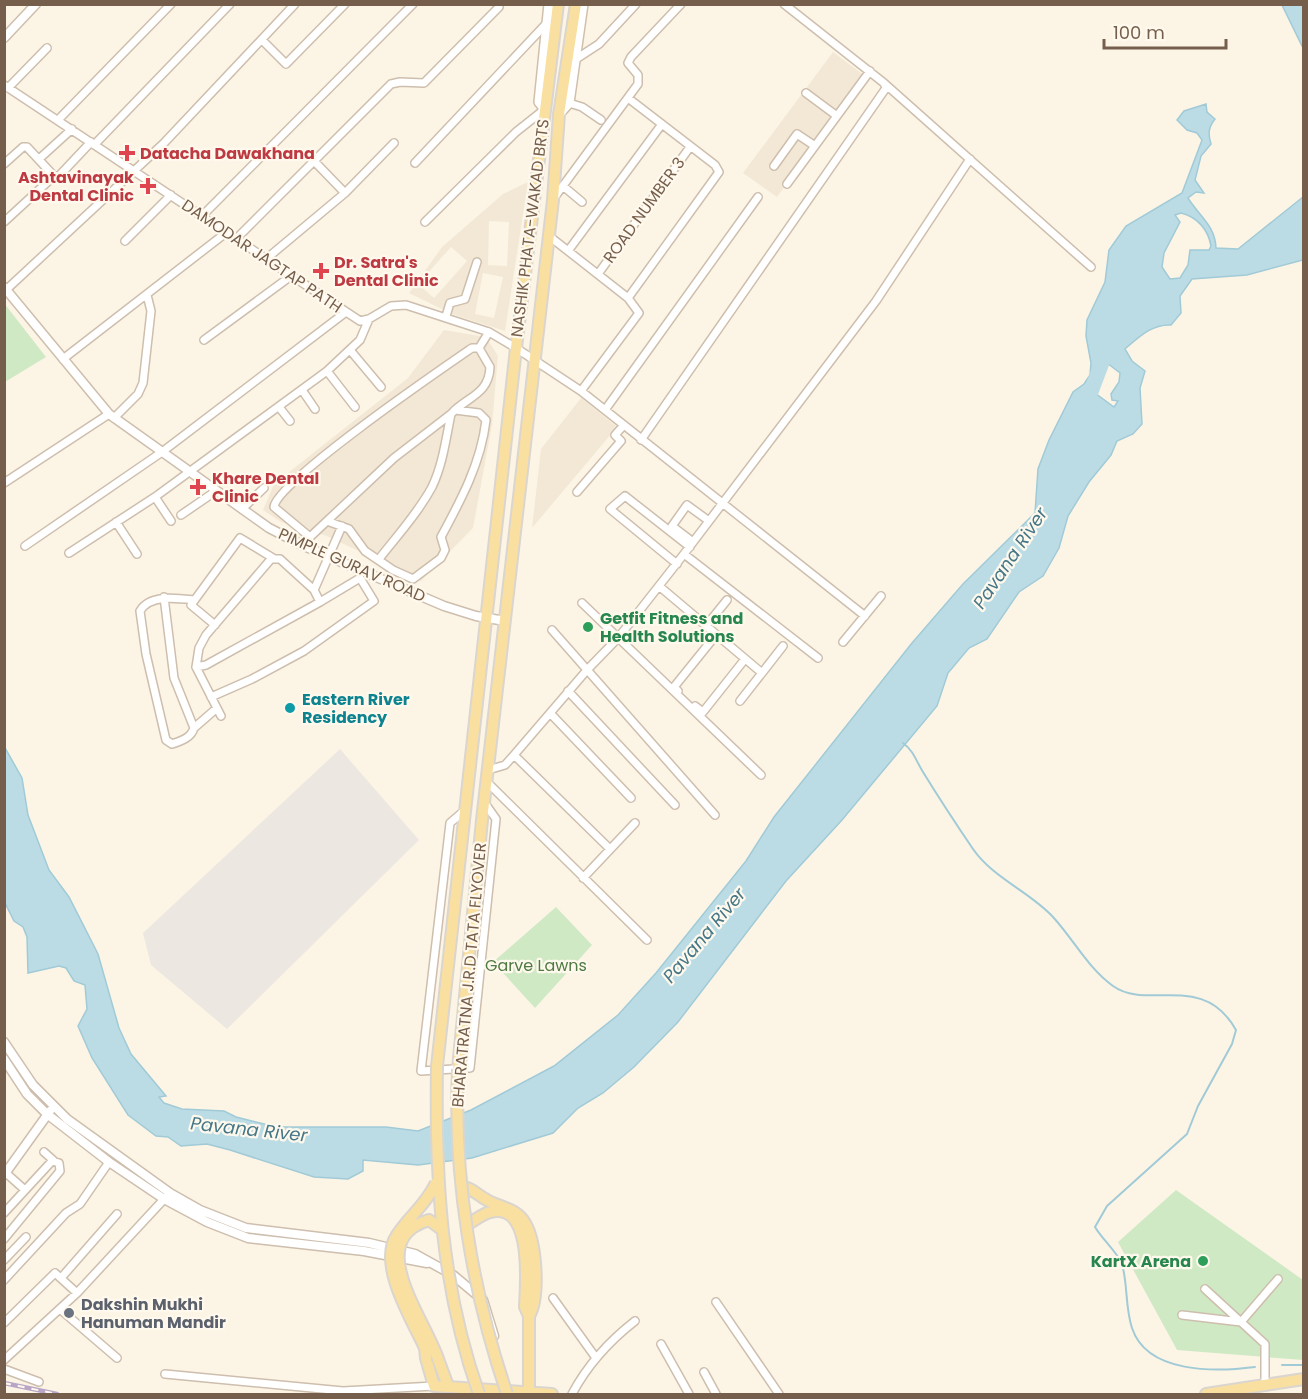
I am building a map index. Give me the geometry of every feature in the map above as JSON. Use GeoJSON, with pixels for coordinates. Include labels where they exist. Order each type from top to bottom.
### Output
{"type":"FeatureCollection","features":[{"type":"Feature","properties":{"kind":"main road"},"geometry":{"type":"LineString","coordinates":[[545,109],[539,102],[549,4]]}},
{"type":"Feature","properties":{"kind":"main road","name":"NASHIK PHATA-WAKAD BRTS"},"geometry":{"type":"LineString","coordinates":[[486,618],[558,4]]}},
{"type":"Feature","properties":{"kind":"main road","name":"BHARATRATNA J.R.D TATA FLYOVER"},"geometry":{"type":"LineString","coordinates":[[508,1393],[496,1364],[471,1258],[459,1146],[458,1068],[484,802],[553,200],[559,114],[576,4]]}},
{"type":"Feature","properties":{"kind":"main road"},"geometry":{"type":"LineString","coordinates":[[559,114],[569,103],[583,4]]}},
{"type":"Feature","properties":{"kind":"main road","name":"BHARATRATNA J.R.D TATA FLYOVER"},"geometry":{"type":"LineString","coordinates":[[479,1395],[459,1329],[444,1259],[437,1180],[437,1066],[486,618]]}},
{"type":"Feature","properties":{"kind":"main road"},"geometry":{"type":"LineString","coordinates":[[437,1180],[422,1208],[394,1238],[390,1255],[393,1278],[425,1348],[434,1386],[508,1393],[529,1391],[552,1395]]}},
{"type":"Feature","properties":{"kind":"main road"},"geometry":{"type":"LineString","coordinates":[[463,1186],[473,1189],[485,1200],[516,1213],[527,1226],[532,1242],[535,1275],[535,1306],[529,1316]]}},
{"type":"Feature","properties":{"kind":"main road"},"geometry":{"type":"LineString","coordinates":[[467,1225],[494,1212],[505,1215],[517,1223],[524,1240],[525,1307],[529,1316],[529,1391]]}},
{"type":"Feature","properties":{"kind":"main road"},"geometry":{"type":"LineString","coordinates":[[441,1229],[429,1220],[418,1224],[401,1241],[397,1255],[401,1278],[438,1359],[447,1386]]}},
{"type":"Feature","properties":{"kind":"main road"},"geometry":{"type":"LineString","coordinates":[[1206,1395],[1304,1379]]}},
{"type":"Feature","properties":{"kind":"street"},"geometry":{"type":"LineString","coordinates":[[4,38],[36,4]]}},
{"type":"Feature","properties":{"kind":"street"},"geometry":{"type":"LineString","coordinates":[[58,120],[171,4]]}},
{"type":"Feature","properties":{"kind":"street"},"geometry":{"type":"LineString","coordinates":[[58,177],[230,4]]}},
{"type":"Feature","properties":{"kind":"street"},"geometry":{"type":"LineString","coordinates":[[6,288],[134,171],[295,4]]}},
{"type":"Feature","properties":{"kind":"street"},"geometry":{"type":"LineString","coordinates":[[262,40],[286,64],[345,4]]}},
{"type":"Feature","properties":{"kind":"street"},"geometry":{"type":"LineString","coordinates":[[202,216],[412,4]]}},
{"type":"Feature","properties":{"kind":"street"},"geometry":{"type":"LineString","coordinates":[[236,239],[391,84],[400,81],[420,84],[429,79],[499,7],[498,4]]}},
{"type":"Feature","properties":{"kind":"street"},"geometry":{"type":"LineString","coordinates":[[576,59],[599,44],[636,4]]}},
{"type":"Feature","properties":{"kind":"street"},"geometry":{"type":"LineString","coordinates":[[553,200],[640,79],[628,63],[681,4]]}},
{"type":"Feature","properties":{"kind":"street"},"geometry":{"type":"LineString","coordinates":[[784,4],[885,83],[1091,267]]}},
{"type":"Feature","properties":{"kind":"street"},"geometry":{"type":"LineString","coordinates":[[415,164],[546,24]]}},
{"type":"Feature","properties":{"kind":"street"},"geometry":{"type":"LineString","coordinates":[[6,87],[47,48]]}},
{"type":"Feature","properties":{"kind":"street"},"geometry":{"type":"LineString","coordinates":[[788,184],[870,71]]}},
{"type":"Feature","properties":{"kind":"street"},"geometry":{"type":"LineString","coordinates":[[641,440],[886,88],[885,83]]}},
{"type":"Feature","properties":{"kind":"street","name":"DAMODAR JAGTAP PATH"},"geometry":{"type":"LineString","coordinates":[[6,87],[360,321],[369,319]]}},
{"type":"Feature","properties":{"kind":"street"},"geometry":{"type":"LineString","coordinates":[[806,93],[837,116]]}},
{"type":"Feature","properties":{"kind":"street"},"geometry":{"type":"LineString","coordinates":[[628,98],[714,165],[718,175],[628,298]]}},
{"type":"Feature","properties":{"kind":"street"},"geometry":{"type":"LineString","coordinates":[[569,103],[582,107],[601,120]]}},
{"type":"Feature","properties":{"kind":"street"},"geometry":{"type":"LineString","coordinates":[[425,222],[516,132],[545,109]]}},
{"type":"Feature","properties":{"kind":"street"},"geometry":{"type":"LineString","coordinates":[[568,251],[662,124]]}},
{"type":"Feature","properties":{"kind":"street"},"geometry":{"type":"LineString","coordinates":[[39,159],[72,129]]}},
{"type":"Feature","properties":{"kind":"street"},"geometry":{"type":"LineString","coordinates":[[774,166],[797,134],[815,146]]}},
{"type":"Feature","properties":{"kind":"street"},"geometry":{"type":"LineString","coordinates":[[266,259],[345,193],[394,143]]}},
{"type":"Feature","properties":{"kind":"street"},"geometry":{"type":"LineString","coordinates":[[4,164],[23,147],[27,147],[54,176],[4,222]]}},
{"type":"Feature","properties":{"kind":"street","name":"ROAD NUMBER 3"},"geometry":{"type":"LineString","coordinates":[[598,274],[690,147]]}},
{"type":"Feature","properties":{"kind":"street"},"geometry":{"type":"LineString","coordinates":[[647,940],[583,879],[487,776],[505,765],[514,755],[568,691],[618,638],[677,564],[876,301],[970,159]]}},
{"type":"Feature","properties":{"kind":"street"},"geometry":{"type":"LineString","coordinates":[[314,161],[345,193]]}},
{"type":"Feature","properties":{"kind":"street"},"geometry":{"type":"LineString","coordinates":[[563,186],[582,202]]}},
{"type":"Feature","properties":{"kind":"street"},"geometry":{"type":"LineString","coordinates":[[125,241],[171,195]]}},
{"type":"Feature","properties":{"kind":"street"},"geometry":{"type":"LineString","coordinates":[[605,410],[758,197]]}},
{"type":"Feature","properties":{"kind":"street"},"geometry":{"type":"LineString","coordinates":[[63,359],[227,232]]}},
{"type":"Feature","properties":{"kind":"street"},"geometry":{"type":"LineString","coordinates":[[549,236],[628,298],[637,308],[638,317],[581,391]]}},
{"type":"Feature","properties":{"kind":"street"},"geometry":{"type":"LineString","coordinates":[[446,316],[452,302],[465,299],[477,262]]}},
{"type":"Feature","properties":{"kind":"street"},"geometry":{"type":"LineString","coordinates":[[204,340],[291,276]]}},
{"type":"Feature","properties":{"kind":"street","name":"PIMPLE GURAV ROAD"},"geometry":{"type":"LineString","coordinates":[[6,288],[112,416],[242,509],[287,537],[408,592],[460,612],[505,621]]}},
{"type":"Feature","properties":{"kind":"street"},"geometry":{"type":"LineString","coordinates":[[4,483],[112,416],[138,394],[143,383],[151,311],[147,295]]}},
{"type":"Feature","properties":{"kind":"street"},"geometry":{"type":"LineString","coordinates":[[69,553],[155,497],[327,371],[360,340],[369,319],[391,306],[406,304],[489,332],[581,391],[865,616]]}},
{"type":"Feature","properties":{"kind":"street"},"geometry":{"type":"LineString","coordinates":[[25,546],[162,452],[346,312]]}},
{"type":"Feature","properties":{"kind":"street"},"geometry":{"type":"LineString","coordinates":[[479,348],[489,332]]}},
{"type":"Feature","properties":{"kind":"street"},"geometry":{"type":"LineString","coordinates":[[472,348],[479,348],[490,367],[482,391],[394,458],[310,537],[284,517],[274,504],[290,487],[399,397],[472,348]]}},
{"type":"Feature","properties":{"kind":"street"},"geometry":{"type":"LineString","coordinates":[[350,350],[381,387]]}},
{"type":"Feature","properties":{"kind":"street"},"geometry":{"type":"LineString","coordinates":[[327,371],[355,407]]}},
{"type":"Feature","properties":{"kind":"street"},"geometry":{"type":"LineString","coordinates":[[302,390],[315,409]]}},
{"type":"Feature","properties":{"kind":"street"},"geometry":{"type":"LineString","coordinates":[[279,407],[290,421]]}},
{"type":"Feature","properties":{"kind":"street"},"geometry":{"type":"LineString","coordinates":[[327,521],[353,533],[365,551],[393,570],[413,579],[441,558],[445,550],[441,537],[469,485],[486,420],[479,413],[453,412]]}},
{"type":"Feature","properties":{"kind":"street"},"geometry":{"type":"LineString","coordinates":[[379,559],[416,513],[431,487],[439,469],[453,412]]}},
{"type":"Feature","properties":{"kind":"street"},"geometry":{"type":"LineString","coordinates":[[577,492],[621,441],[615,435],[624,425]]}},
{"type":"Feature","properties":{"kind":"street"},"geometry":{"type":"LineString","coordinates":[[242,509],[264,488]]}},
{"type":"Feature","properties":{"kind":"street"},"geometry":{"type":"LineString","coordinates":[[181,515],[216,491]]}},
{"type":"Feature","properties":{"kind":"street"},"geometry":{"type":"LineString","coordinates":[[677,564],[610,509],[625,496],[692,544]]}},
{"type":"Feature","properties":{"kind":"street"},"geometry":{"type":"LineString","coordinates":[[155,497],[171,521]]}},
{"type":"Feature","properties":{"kind":"street"},"geometry":{"type":"LineString","coordinates":[[692,544],[672,526],[673,521],[687,505],[709,521]]}},
{"type":"Feature","properties":{"kind":"street"},"geometry":{"type":"LineString","coordinates":[[116,522],[137,554]]}},
{"type":"Feature","properties":{"kind":"street"},"geometry":{"type":"LineString","coordinates":[[314,590],[331,556],[342,526]]}},
{"type":"Feature","properties":{"kind":"street"},"geometry":{"type":"LineString","coordinates":[[215,625],[191,608],[194,600],[240,538],[273,558],[280,559],[293,569],[314,590],[321,602]]}},
{"type":"Feature","properties":{"kind":"street"},"geometry":{"type":"LineString","coordinates":[[684,554],[818,658]]}},
{"type":"Feature","properties":{"kind":"street"},"geometry":{"type":"LineString","coordinates":[[221,716],[196,667],[199,648],[215,625],[273,558]]}},
{"type":"Feature","properties":{"kind":"street"},"geometry":{"type":"LineString","coordinates":[[196,667],[206,665],[360,578],[374,600],[371,605],[304,651],[252,679],[211,697]]}},
{"type":"Feature","properties":{"kind":"street"},"geometry":{"type":"LineString","coordinates":[[659,586],[762,673]]}},
{"type":"Feature","properties":{"kind":"street"},"geometry":{"type":"LineString","coordinates":[[843,642],[881,596]]}},
{"type":"Feature","properties":{"kind":"street"},"geometry":{"type":"LineString","coordinates":[[194,600],[164,597],[142,607],[140,611],[146,654],[166,740],[172,744],[190,736],[194,728],[217,708]]}},
{"type":"Feature","properties":{"kind":"street"},"geometry":{"type":"LineString","coordinates":[[164,597],[174,678],[194,728]]}},
{"type":"Feature","properties":{"kind":"street"},"geometry":{"type":"LineString","coordinates":[[706,626],[727,600]]}},
{"type":"Feature","properties":{"kind":"street"},"geometry":{"type":"LineString","coordinates":[[582,603],[761,775]]}},
{"type":"Feature","properties":{"kind":"street"},"geometry":{"type":"LineString","coordinates":[[552,630],[715,815]]}},
{"type":"Feature","properties":{"kind":"street"},"geometry":{"type":"LineString","coordinates":[[716,634],[674,687],[703,712],[745,659]]}},
{"type":"Feature","properties":{"kind":"street"},"geometry":{"type":"LineString","coordinates":[[740,701],[783,646]]}},
{"type":"Feature","properties":{"kind":"street"},"geometry":{"type":"LineString","coordinates":[[568,691],[675,804]]}},
{"type":"Feature","properties":{"kind":"street"},"geometry":{"type":"LineString","coordinates":[[550,713],[631,798]]}},
{"type":"Feature","properties":{"kind":"street"},"geometry":{"type":"LineString","coordinates":[[514,755],[610,849]]}},
{"type":"Feature","properties":{"kind":"street"},"geometry":{"type":"LineString","coordinates":[[464,811],[450,823],[421,1071],[470,1068],[496,819],[484,802]]}},
{"type":"Feature","properties":{"kind":"street"},"geometry":{"type":"LineString","coordinates":[[583,879],[635,823]]}},
{"type":"Feature","properties":{"kind":"street"},"geometry":{"type":"LineString","coordinates":[[4,1042],[21,1070],[53,1106],[167,1196]]}},
{"type":"Feature","properties":{"kind":"street"},"geometry":{"type":"LineString","coordinates":[[4,1059],[27,1094],[47,1114],[109,1162],[167,1196],[246,1228],[369,1243],[416,1254],[428,1263],[453,1275],[483,1300],[508,1393]]}},
{"type":"Feature","properties":{"kind":"street"},"geometry":{"type":"LineString","coordinates":[[25,1190],[5,1174],[53,1106]]}},
{"type":"Feature","properties":{"kind":"street"},"geometry":{"type":"LineString","coordinates":[[4,1239],[60,1171],[61,1165],[44,1152]]}},
{"type":"Feature","properties":{"kind":"street"},"geometry":{"type":"LineString","coordinates":[[4,1213],[53,1160]]}},
{"type":"Feature","properties":{"kind":"street"},"geometry":{"type":"LineString","coordinates":[[4,1280],[66,1213],[80,1204],[109,1162]]}},
{"type":"Feature","properties":{"kind":"street"},"geometry":{"type":"LineString","coordinates":[[4,1360],[77,1293],[167,1196]]}},
{"type":"Feature","properties":{"kind":"street"},"geometry":{"type":"LineString","coordinates":[[61,1278],[117,1214]]}},
{"type":"Feature","properties":{"kind":"street"},"geometry":{"type":"LineString","coordinates":[[4,1260],[26,1237]]}},
{"type":"Feature","properties":{"kind":"street"},"geometry":{"type":"LineString","coordinates":[[4,1323],[55,1273],[77,1293]]}},
{"type":"Feature","properties":{"kind":"street"},"geometry":{"type":"LineString","coordinates":[[1240,1322],[1278,1279]]}},
{"type":"Feature","properties":{"kind":"street"},"geometry":{"type":"LineString","coordinates":[[1205,1289],[1265,1344],[1265,1384]]}},
{"type":"Feature","properties":{"kind":"street"},"geometry":{"type":"LineString","coordinates":[[553,1298],[596,1358]]}},
{"type":"Feature","properties":{"kind":"street"},"geometry":{"type":"LineString","coordinates":[[716,1302],[779,1395]]}},
{"type":"Feature","properties":{"kind":"street"},"geometry":{"type":"LineString","coordinates":[[60,1310],[117,1358]]}},
{"type":"Feature","properties":{"kind":"street"},"geometry":{"type":"LineString","coordinates":[[1182,1315],[1240,1322]]}},
{"type":"Feature","properties":{"kind":"street"},"geometry":{"type":"LineString","coordinates":[[572,1395],[583,1374],[596,1358],[616,1336],[635,1321]]}},
{"type":"Feature","properties":{"kind":"street"},"geometry":{"type":"LineString","coordinates":[[661,1344],[689,1395]]}},
{"type":"Feature","properties":{"kind":"street"},"geometry":{"type":"LineString","coordinates":[[4,1369],[39,1382]]}},
{"type":"Feature","properties":{"kind":"street"},"geometry":{"type":"LineString","coordinates":[[704,1372],[716,1395]]}},
{"type":"Feature","properties":{"kind":"street"},"geometry":{"type":"LineString","coordinates":[[165,1374],[343,1391],[434,1386]]}},
{"type":"Feature","properties":{"kind":"shaded area"},"geometry":{"type":"Polygon","coordinates":[[[833,52],[865,76],[777,197],[743,173],[833,52]]]}},
{"type":"Feature","properties":{"kind":"shaded area"},"geometry":{"type":"Polygon","coordinates":[[[528,182],[505,331],[452,314],[409,293],[442,247],[503,194],[528,182]],[[489,221],[488,265],[507,266],[509,222],[489,221]],[[451,247],[418,284],[434,298],[467,261],[451,247]],[[483,273],[475,314],[494,318],[503,277],[483,273]]]}},
{"type":"Feature","properties":{"kind":"shaded area"},"geometry":{"type":"Polygon","coordinates":[[[444,330],[486,337],[498,356],[492,425],[473,528],[421,581],[327,536],[281,522],[263,510],[274,484],[408,378],[444,330]]]}},
{"type":"Feature","properties":{"kind":"shaded area"},"geometry":{"type":"Polygon","coordinates":[[[581,398],[617,427],[532,528],[541,449],[581,398]]]}},
{"type":"Feature","properties":{"kind":"shaded area"},"geometry":{"type":"Polygon","coordinates":[[[340,749],[419,840],[227,1029],[151,965],[143,933],[340,749]]]}},
{"type":"Feature","properties":{"kind":"green space"},"geometry":{"type":"Polygon","coordinates":[[[4,303],[46,357],[5,382],[4,382],[4,303]]]}},
{"type":"Feature","properties":{"kind":"green space","name":"Garve Lawns"},"geometry":{"type":"Polygon","coordinates":[[[556,907],[592,945],[535,1008],[493,962],[556,907]]]}},
{"type":"Feature","properties":{"kind":"green space","name":"KartX Arena"},"geometry":{"type":"Polygon","coordinates":[[[1176,1190],[1303,1280],[1303,1360],[1177,1350],[1118,1242],[1176,1190]]]}},
{"type":"Feature","properties":{"kind":"water"},"geometry":{"type":"Polygon","coordinates":[[[1282,5],[1303,5],[1303,47],[1302,46],[1282,5]]]}},
{"type":"Feature","properties":{"kind":"water"},"geometry":{"type":"Polygon","coordinates":[[[1206,104],[1207,112],[1215,119],[1209,131],[1211,144],[1201,156],[1195,180],[1204,193],[1196,192],[1188,198],[1210,227],[1216,248],[1238,249],[1303,197],[1303,260],[1247,275],[1192,279],[1180,296],[1181,313],[1171,325],[1152,329],[1125,349],[1132,361],[1145,371],[1140,388],[1142,424],[1133,434],[1117,441],[1111,455],[1089,482],[1068,516],[1059,548],[1043,576],[1019,592],[987,639],[969,648],[948,673],[937,706],[842,820],[786,881],[678,1022],[634,1067],[603,1093],[578,1108],[553,1133],[472,1158],[418,1165],[363,1160],[363,1171],[348,1179],[314,1177],[207,1144],[181,1146],[168,1137],[156,1136],[128,1115],[92,1058],[78,1026],[87,1009],[85,985],[74,981],[66,968],[59,966],[28,973],[27,937],[23,927],[14,921],[5,903],[4,746],[22,778],[28,815],[49,870],[69,897],[98,954],[119,1028],[131,1054],[166,1096],[159,1097],[164,1103],[182,1109],[224,1111],[236,1117],[276,1127],[386,1127],[418,1131],[471,1110],[554,1066],[618,1015],[656,973],[746,861],[774,817],[912,643],[963,584],[1035,513],[1038,469],[1049,440],[1073,392],[1084,384],[1090,375],[1091,363],[1086,336],[1087,320],[1105,282],[1109,250],[1126,226],[1182,193],[1202,140],[1197,133],[1187,130],[1177,120],[1184,111],[1206,104]],[[1181,213],[1175,215],[1180,222],[1164,253],[1162,267],[1170,279],[1180,278],[1188,265],[1190,250],[1209,250],[1211,246],[1201,225],[1192,217],[1181,213]],[[1107,363],[1096,375],[1095,393],[1114,407],[1118,401],[1112,400],[1111,394],[1119,382],[1120,373],[1107,363]]]}},
{"type":"Feature","properties":{"kind":"waterway","name":"Pavana River"},"geometry":{"type":"LineString","coordinates":[[1089,397],[1106,352]]}},
{"type":"Feature","properties":{"kind":"waterway"},"geometry":{"type":"LineString","coordinates":[[903,743],[912,753],[981,859],[1001,877],[1044,908],[1104,979],[1127,993],[1175,995],[1208,1002],[1223,1012],[1236,1030],[1232,1044],[1198,1106],[1187,1134],[1107,1206],[1095,1227],[1122,1264],[1132,1328],[1140,1343],[1152,1354],[1184,1367],[1203,1369],[1255,1367]]}},
{"type":"Feature","properties":{"kind":"waterway"},"geometry":{"type":"LineString","coordinates":[[1282,1365],[1304,1365]]}},
{"type":"Feature","properties":{"kind":"railway"},"geometry":{"type":"LineString","coordinates":[[4,1383],[57,1394]]}},
{"type":"Feature","properties":{"kind":"place","name":"Datacha Dawakhana"},"geometry":{"type":"Point","coordinates":[127,153]}},
{"type":"Feature","properties":{"kind":"place","name":"Ashtavinayak Dental Clinic"},"geometry":{"type":"Point","coordinates":[148,186]}},
{"type":"Feature","properties":{"kind":"place","name":"Dr. Satra's Dental Clinic"},"geometry":{"type":"Point","coordinates":[321,271]}},
{"type":"Feature","properties":{"kind":"place","name":"Khare Dental Clinic"},"geometry":{"type":"Point","coordinates":[198,487]}},
{"type":"Feature","properties":{"kind":"place","name":"Getfit Fitness and Health Solutions"},"geometry":{"type":"Point","coordinates":[588,627]}},
{"type":"Feature","properties":{"kind":"place","name":"Eastern River Residency"},"geometry":{"type":"Point","coordinates":[290,708]}},
{"type":"Feature","properties":{"kind":"place","name":"KartX Arena"},"geometry":{"type":"Point","coordinates":[1203,1261]}},
{"type":"Feature","properties":{"kind":"place","name":"Dakshin Mukhi Hanuman Mandir"},"geometry":{"type":"Point","coordinates":[69,1313]}}]}
